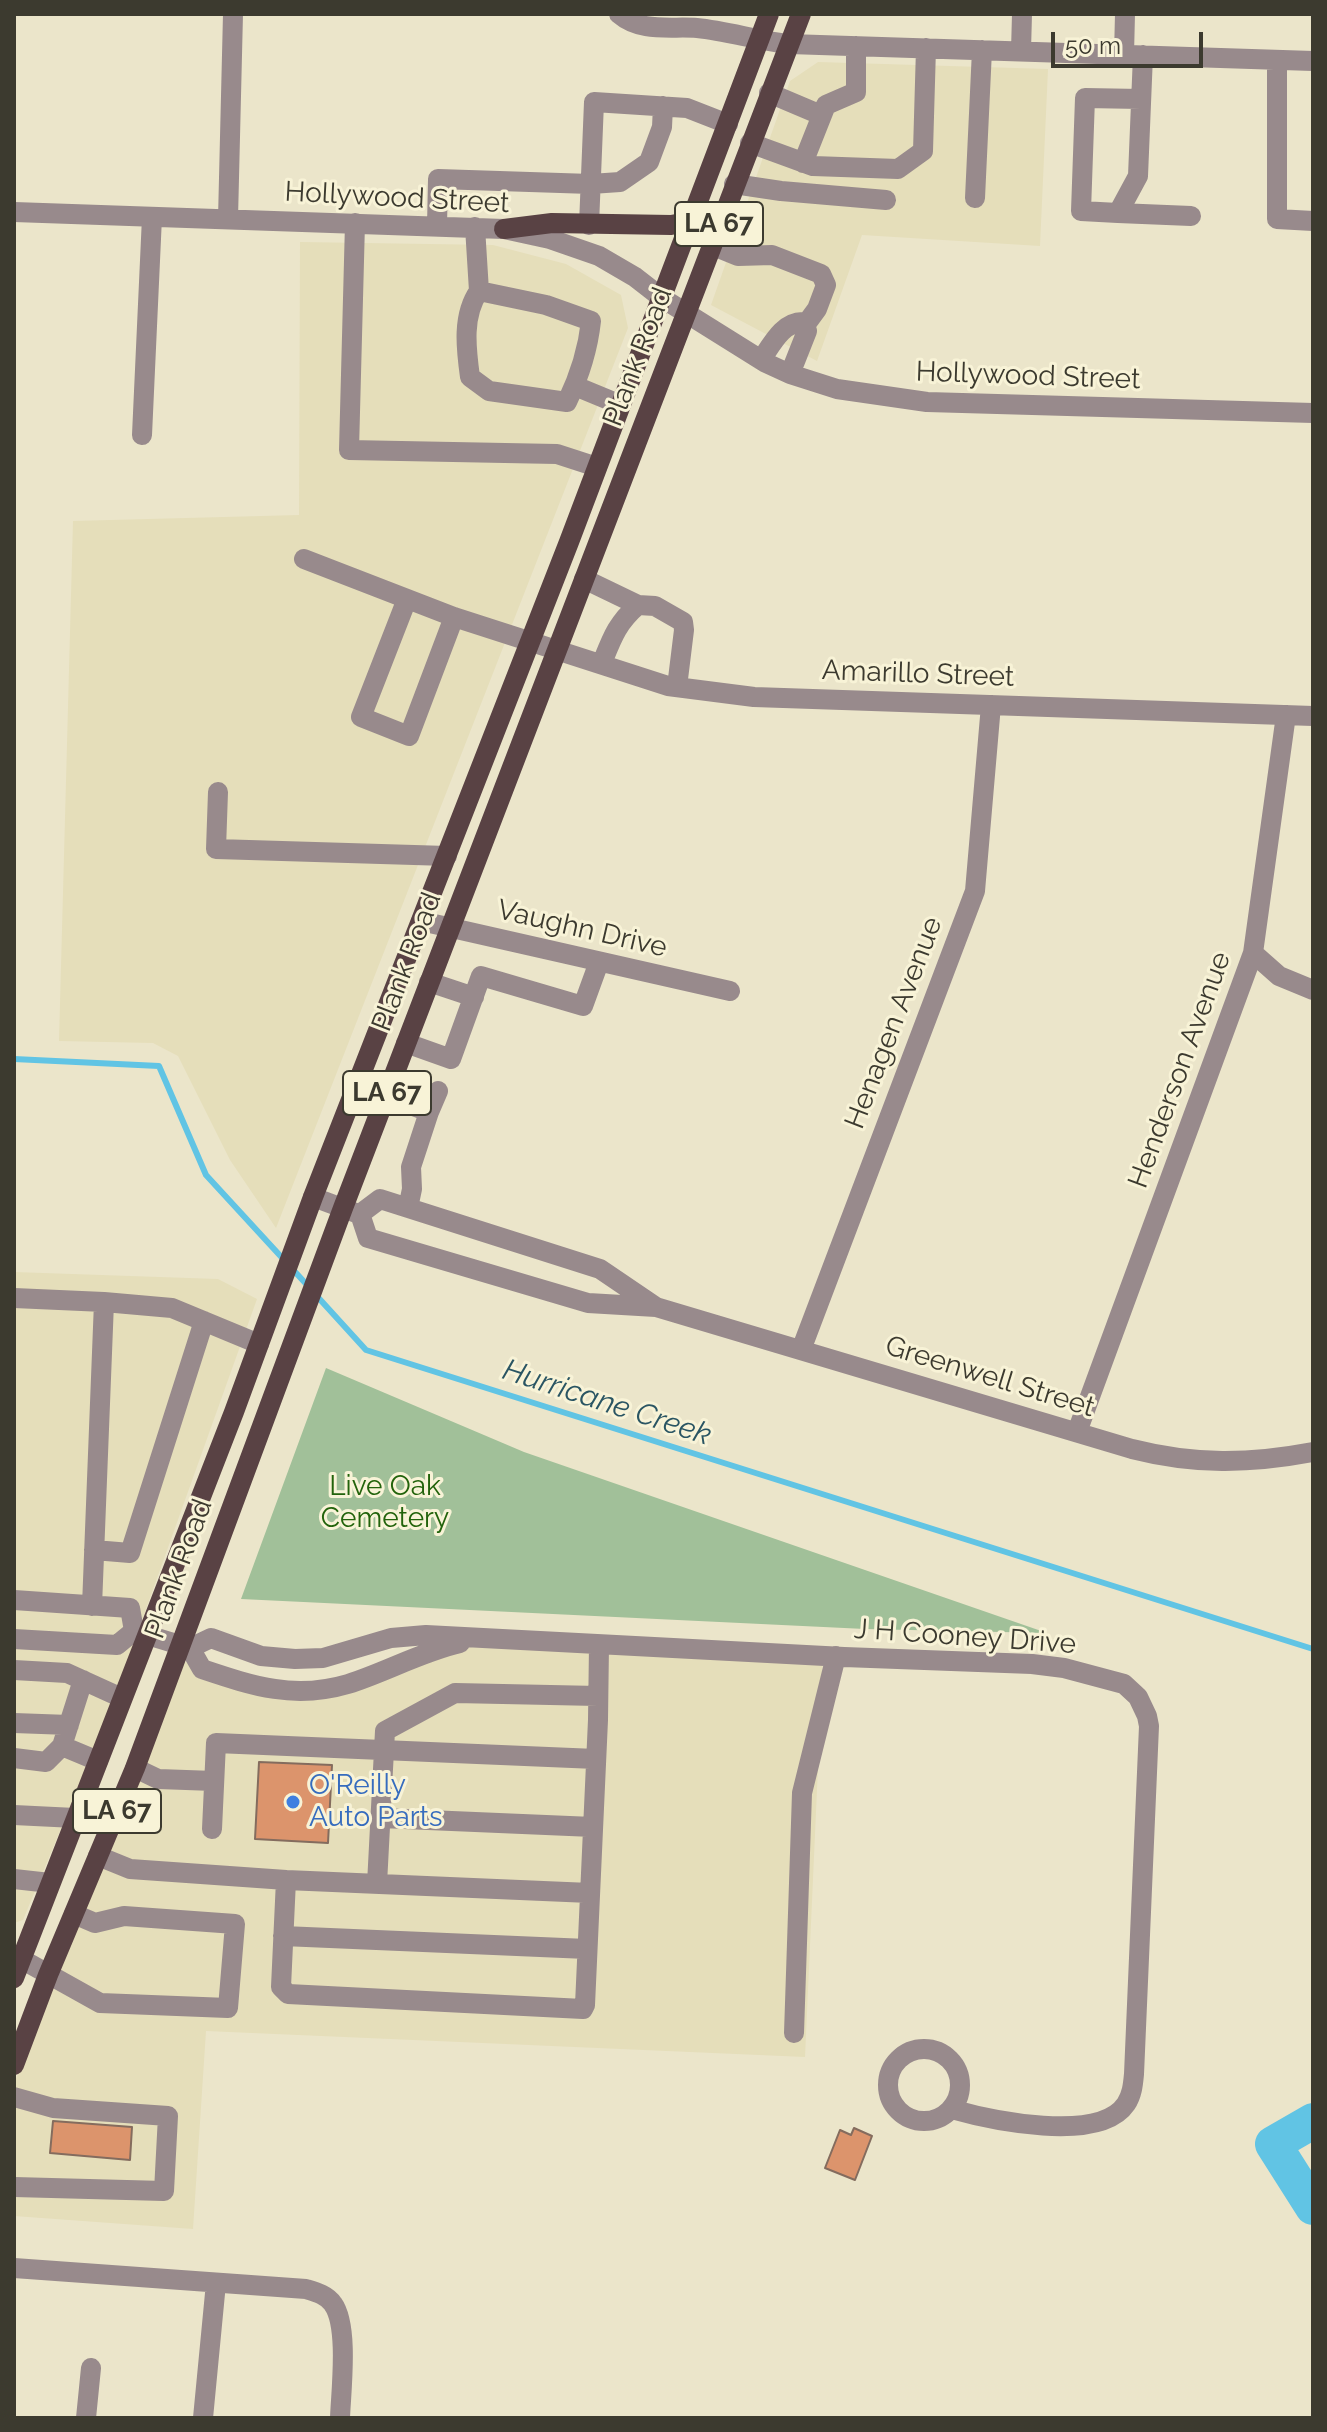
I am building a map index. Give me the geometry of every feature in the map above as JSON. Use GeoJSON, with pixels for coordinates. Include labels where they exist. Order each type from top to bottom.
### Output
{"type":"FeatureCollection","features":[{"type":"Feature","properties":{"kind":"main road","name":"Plank Road"},"geometry":{"type":"LineString","coordinates":[[16,1964],[122,1698],[141,1632],[268,1321],[769,14]]}},
{"type":"Feature","properties":{"kind":"main road","name":"Plank Road"},"geometry":{"type":"LineString","coordinates":[[14,2065],[48,1975],[186,1646],[325,1258],[352,1211],[386,1096],[801,14]]}},
{"type":"Feature","properties":{"kind":"main road"},"geometry":{"type":"LineString","coordinates":[[504,229],[552,223],[671,225],[687,222],[693,217]]}},
{"type":"Feature","properties":{"kind":"street"},"geometry":{"type":"LineString","coordinates":[[228,219],[233,14]]}},
{"type":"Feature","properties":{"kind":"street"},"geometry":{"type":"LineString","coordinates":[[619,14],[627,21],[649,27],[699,28],[789,44],[1313,61]]}},
{"type":"Feature","properties":{"kind":"street"},"geometry":{"type":"LineString","coordinates":[[1021,51],[1022,14]]}},
{"type":"Feature","properties":{"kind":"street"},"geometry":{"type":"LineString","coordinates":[[1118,213],[1138,176],[1141,99],[1125,14]]}},
{"type":"Feature","properties":{"kind":"street"},"geometry":{"type":"LineString","coordinates":[[803,163],[826,105],[856,92],[856,46]]}},
{"type":"Feature","properties":{"kind":"street"},"geometry":{"type":"LineString","coordinates":[[750,143],[813,166],[898,169],[923,151],[926,48]]}},
{"type":"Feature","properties":{"kind":"street"},"geometry":{"type":"LineString","coordinates":[[975,198],[982,50]]}},
{"type":"Feature","properties":{"kind":"street"},"geometry":{"type":"LineString","coordinates":[[1277,60],[1277,219],[1313,221]]}},
{"type":"Feature","properties":{"kind":"street"},"geometry":{"type":"LineString","coordinates":[[769,93],[821,115]]}},
{"type":"Feature","properties":{"kind":"street"},"geometry":{"type":"LineString","coordinates":[[1141,99],[1085,98],[1081,211],[1191,216]]}},
{"type":"Feature","properties":{"kind":"street"},"geometry":{"type":"LineString","coordinates":[[589,225],[594,102],[687,108],[728,124]]}},
{"type":"Feature","properties":{"kind":"street"},"geometry":{"type":"LineString","coordinates":[[437,226],[438,179],[591,184],[620,182],[649,162],[662,127],[663,106]]}},
{"type":"Feature","properties":{"kind":"street"},"geometry":{"type":"LineString","coordinates":[[734,184],[886,200]]}},
{"type":"Feature","properties":{"kind":"street","name":"Hollywood Street"},"geometry":{"type":"LineString","coordinates":[[14,212],[504,229],[586,250],[635,277],[662,298],[761,360],[790,374],[837,389],[927,402],[1313,413]]}},
{"type":"Feature","properties":{"kind":"street"},"geometry":{"type":"LineString","coordinates":[[142,435],[152,217]]}},
{"type":"Feature","properties":{"kind":"street"},"geometry":{"type":"LineString","coordinates":[[355,223],[349,450],[557,454],[597,467]]}},
{"type":"Feature","properties":{"kind":"street"},"geometry":{"type":"LineString","coordinates":[[475,227],[479,291],[470,304],[466,347],[470,377],[489,391],[567,402],[575,386],[591,321],[546,305],[479,291]]}},
{"type":"Feature","properties":{"kind":"street"},"geometry":{"type":"LineString","coordinates":[[711,245],[738,256],[772,255],[821,274],[826,285],[817,309],[806,324],[807,331],[790,374]]}},
{"type":"Feature","properties":{"kind":"street"},"geometry":{"type":"LineString","coordinates":[[761,360],[781,331],[800,321],[806,324]]}},
{"type":"Feature","properties":{"kind":"street"},"geometry":{"type":"LineString","coordinates":[[575,386],[621,405]]}},
{"type":"Feature","properties":{"kind":"street","name":"Amarillo Street"},"geometry":{"type":"LineString","coordinates":[[304,559],[454,617],[668,686],[754,697],[1313,716]]}},
{"type":"Feature","properties":{"kind":"street"},"geometry":{"type":"LineString","coordinates":[[584,579],[638,605],[655,606],[683,622],[677,687]]}},
{"type":"Feature","properties":{"kind":"street"},"geometry":{"type":"LineString","coordinates":[[407,599],[361,717],[409,736],[454,617]]}},
{"type":"Feature","properties":{"kind":"street"},"geometry":{"type":"LineString","coordinates":[[602,663],[617,626],[638,605]]}},
{"type":"Feature","properties":{"kind":"street","name":"Henagen Avenue"},"geometry":{"type":"LineString","coordinates":[[801,1350],[975,891],[991,705]]}},
{"type":"Feature","properties":{"kind":"street","name":"Henderson Avenue"},"geometry":{"type":"LineString","coordinates":[[1077,1432],[1253,953],[1286,715]]}},
{"type":"Feature","properties":{"kind":"street"},"geometry":{"type":"LineString","coordinates":[[218,792],[216,849],[447,856]]}},
{"type":"Feature","properties":{"kind":"street","name":"Vaughn Drive"},"geometry":{"type":"LineString","coordinates":[[421,921],[730,991]]}},
{"type":"Feature","properties":{"kind":"street"},"geometry":{"type":"LineString","coordinates":[[1253,953],[1279,976],[1313,990]]}},
{"type":"Feature","properties":{"kind":"street"},"geometry":{"type":"LineString","coordinates":[[406,1043],[451,1059],[481,976],[583,1006],[599,962]]}},
{"type":"Feature","properties":{"kind":"street"},"geometry":{"type":"LineString","coordinates":[[429,982],[474,997]]}},
{"type":"Feature","properties":{"kind":"street"},"geometry":{"type":"LineString","coordinates":[[408,1208],[412,1189],[411,1167],[438,1091]]}},
{"type":"Feature","properties":{"kind":"street"},"geometry":{"type":"LineString","coordinates":[[386,1096],[429,1112]]}},
{"type":"Feature","properties":{"kind":"street"},"geometry":{"type":"LineString","coordinates":[[313,1197],[352,1211]]}},
{"type":"Feature","properties":{"kind":"street","name":"Greenwell Street"},"geometry":{"type":"LineString","coordinates":[[656,1307],[600,1269],[380,1199],[352,1211],[368,1238],[588,1303],[656,1307],[1146,1453],[1196,1461],[1260,1460],[1313,1452]]}},
{"type":"Feature","properties":{"kind":"street"},"geometry":{"type":"LineString","coordinates":[[14,1298],[172,1308],[259,1344]]}},
{"type":"Feature","properties":{"kind":"street"},"geometry":{"type":"LineString","coordinates":[[92,1606],[104,1302]]}},
{"type":"Feature","properties":{"kind":"street"},"geometry":{"type":"LineString","coordinates":[[94,1550],[130,1553],[204,1321]]}},
{"type":"Feature","properties":{"kind":"street"},"geometry":{"type":"LineString","coordinates":[[14,1600],[130,1608],[141,1632],[117,1645],[14,1639]]}},
{"type":"Feature","properties":{"kind":"street","name":"J H Cooney Drive"},"geometry":{"type":"LineString","coordinates":[[141,1632],[186,1646],[211,1638],[261,1656],[311,1659],[402,1636],[426,1635],[1032,1664],[1064,1668],[1124,1684],[1138,1697],[1149,1726],[1131,2093],[1126,2105],[1105,2121],[1092,2125],[992,2121],[951,2109]]}},
{"type":"Feature","properties":{"kind":"street","name":"J H Cooney Drive"},"geometry":{"type":"LineString","coordinates":[[186,1646],[202,1669],[251,1686],[301,1691],[348,1684],[435,1649],[475,1639]]}},
{"type":"Feature","properties":{"kind":"street"},"geometry":{"type":"LineString","coordinates":[[286,1880],[281,1987],[288,1994],[583,2009],[599,1645]]}},
{"type":"Feature","properties":{"kind":"street"},"geometry":{"type":"LineString","coordinates":[[794,2033],[802,1793],[836,1656]]}},
{"type":"Feature","properties":{"kind":"street"},"geometry":{"type":"LineString","coordinates":[[14,1670],[67,1673],[122,1698]]}},
{"type":"Feature","properties":{"kind":"street"},"geometry":{"type":"LineString","coordinates":[[14,1758],[46,1762],[62,1746],[83,1680]]}},
{"type":"Feature","properties":{"kind":"street"},"geometry":{"type":"LineString","coordinates":[[377,1884],[385,1731],[455,1693],[598,1696]]}},
{"type":"Feature","properties":{"kind":"street"},"geometry":{"type":"LineString","coordinates":[[14,1723],[69,1725]]}},
{"type":"Feature","properties":{"kind":"street"},"geometry":{"type":"LineString","coordinates":[[212,1829],[216,1743],[596,1759]]}},
{"type":"Feature","properties":{"kind":"street"},"geometry":{"type":"LineString","coordinates":[[62,1746],[98,1761]]}},
{"type":"Feature","properties":{"kind":"street"},"geometry":{"type":"LineString","coordinates":[[135,1768],[158,1779],[214,1781]]}},
{"type":"Feature","properties":{"kind":"street"},"geometry":{"type":"LineString","coordinates":[[14,1815],[75,1818]]}},
{"type":"Feature","properties":{"kind":"street"},"geometry":{"type":"LineString","coordinates":[[381,1818],[593,1827]]}},
{"type":"Feature","properties":{"kind":"street"},"geometry":{"type":"LineString","coordinates":[[98,1856],[130,1869],[286,1880],[590,1893]]}},
{"type":"Feature","properties":{"kind":"street"},"geometry":{"type":"LineString","coordinates":[[14,1879],[50,1883]]}},
{"type":"Feature","properties":{"kind":"street"},"geometry":{"type":"LineString","coordinates":[[16,1964],[48,1975],[100,2003],[228,2008],[235,1924],[124,1916],[95,1923],[74,1914]]}},
{"type":"Feature","properties":{"kind":"street"},"geometry":{"type":"LineString","coordinates":[[283,1936],[587,1949]]}},
{"type":"Feature","properties":{"kind":"street"},"geometry":{"type":"LineString","coordinates":[[14,2097],[53,2108],[168,2116],[164,2191],[14,2187]]}},
{"type":"Feature","properties":{"kind":"street"},"geometry":{"type":"LineString","coordinates":[[14,2268],[306,2289],[323,2295],[334,2305],[340,2324],[343,2355],[340,2418]]}},
{"type":"Feature","properties":{"kind":"street"},"geometry":{"type":"LineString","coordinates":[[203,2418],[216,2283]]}},
{"type":"Feature","properties":{"kind":"street"},"geometry":{"type":"LineString","coordinates":[[86,2418],[91,2368]]}},
{"type":"Feature","properties":{"kind":"shaded area"},"geometry":{"type":"Polygon","coordinates":[[[818,62],[1048,69],[1040,246],[862,235],[817,361],[711,305],[790,81],[818,62]]]}},
{"type":"Feature","properties":{"kind":"shaded area"},"geometry":{"type":"Polygon","coordinates":[[[300,242],[493,245],[566,264],[621,295],[628,328],[276,1228],[230,1160],[178,1056],[153,1043],[59,1041],[73,521],[299,515],[300,242]]]}},
{"type":"Feature","properties":{"kind":"shaded area"},"geometry":{"type":"Polygon","coordinates":[[[14,1272],[218,1279],[257,1299],[107,1718],[23,1920],[14,1923],[14,1272]]]}},
{"type":"Feature","properties":{"kind":"shaded area"},"geometry":{"type":"Polygon","coordinates":[[[475,1639],[823,1656],[805,2057],[206,2031],[193,2229],[14,2216],[14,2084],[179,1660],[269,1689],[331,1688],[475,1639]]]}},
{"type":"Feature","properties":{"kind":"green space","name":"Live Oak Cemetery"},"geometry":{"type":"Polygon","coordinates":[[[326,1368],[524,1452],[1047,1633],[865,1629],[241,1599],[326,1368]]]}},
{"type":"Feature","properties":{"kind":"building","name":"O'Reilly Auto Parts"},"geometry":{"type":"Polygon","coordinates":[[[259,1762],[332,1765],[328,1843],[255,1839],[259,1762]]]}},
{"type":"Feature","properties":{"kind":"building"},"geometry":{"type":"Polygon","coordinates":[[[53,2121],[132,2127],[130,2160],[50,2153],[53,2121]]]}},
{"type":"Feature","properties":{"kind":"building"},"geometry":{"type":"Polygon","coordinates":[[[854,2128],[872,2136],[855,2180],[825,2168],[840,2130],[851,2135],[854,2128]]]}},
{"type":"Feature","properties":{"kind":"waterway","name":"Hurricane Creek"},"geometry":{"type":"LineString","coordinates":[[14,1059],[159,1066],[206,1175],[308,1286]]}},
{"type":"Feature","properties":{"kind":"waterway","name":"Hurricane Creek"},"geometry":{"type":"LineString","coordinates":[[315,1294],[366,1350],[1313,1649]]}},
{"type":"Feature","properties":{"kind":"waterway"},"geometry":{"type":"LineString","coordinates":[[1313,2121],[1273,2144],[1313,2207]]}},
{"type":"Feature","properties":{"kind":"place","name":"O'Reilly Auto Parts"},"geometry":{"type":"Point","coordinates":[293,1802]}}]}
